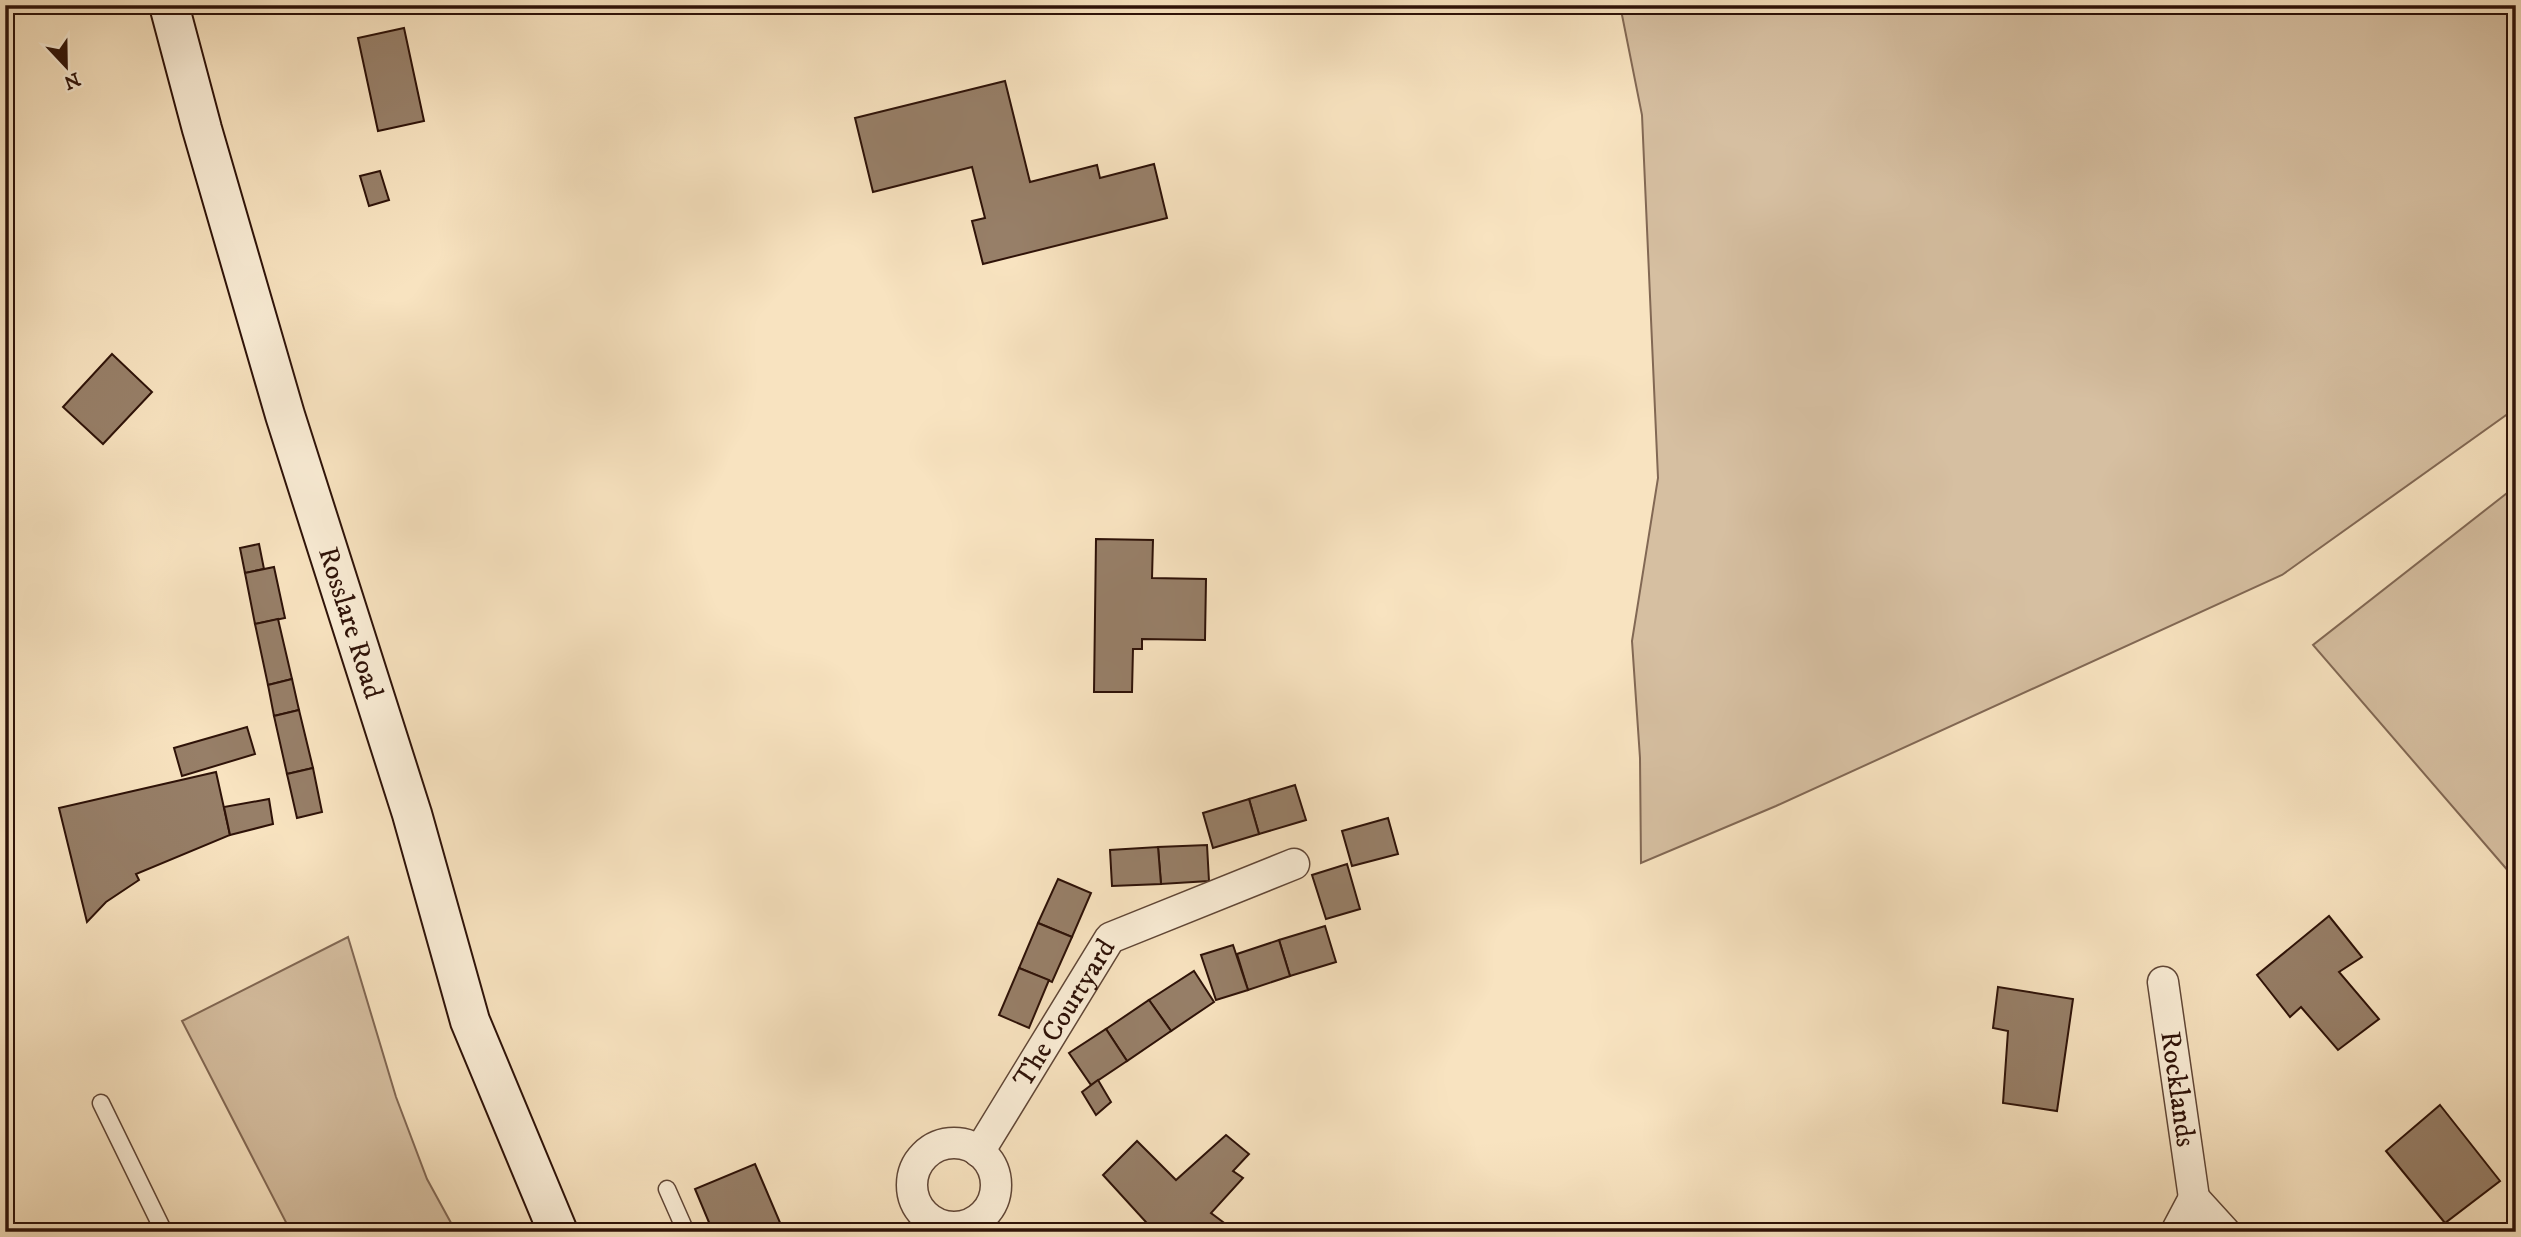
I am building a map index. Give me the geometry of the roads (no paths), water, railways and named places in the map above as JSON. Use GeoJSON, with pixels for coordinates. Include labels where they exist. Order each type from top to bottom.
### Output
{"type":"FeatureCollection","features":[{"type":"Feature","properties":{"kind":"main road","name":"Rosslare Road"},"geometry":{"type":"LineString","coordinates":[[169,5],[202,129],[282,402],[412,814],[470,1021],[558,1232]]}},
{"type":"Feature","properties":{"kind":"street","name":"The Courtyard"},"geometry":{"type":"LineString","coordinates":[[979,1152],[1110,938],[1294,864]]}},
{"type":"Feature","properties":{"kind":"street","name":"Rocklands"},"geometry":{"type":"LineString","coordinates":[[2163,982],[2194,1198]]}},
{"type":"Feature","properties":{"kind":"street"},"geometry":{"type":"LineString","coordinates":[[954,1143],[967,1145],[989,1161],[995,1174],[997,1188],[993,1202],[986,1214],[975,1222],[961,1227],[932,1227],[916,1202],[912,1189],[919,1163],[928,1152],[940,1146],[954,1143]]}},
{"type":"Feature","properties":{"kind":"street"},"geometry":{"type":"LineString","coordinates":[[2176,1232],[2194,1198],[2225,1232]]}},
{"type":"Feature","properties":{"kind":"lane"},"geometry":{"type":"LineString","coordinates":[[101,1103],[164,1232]]}},
{"type":"Feature","properties":{"kind":"lane"},"geometry":{"type":"LineString","coordinates":[[667,1189],[686,1232]]}}]}
